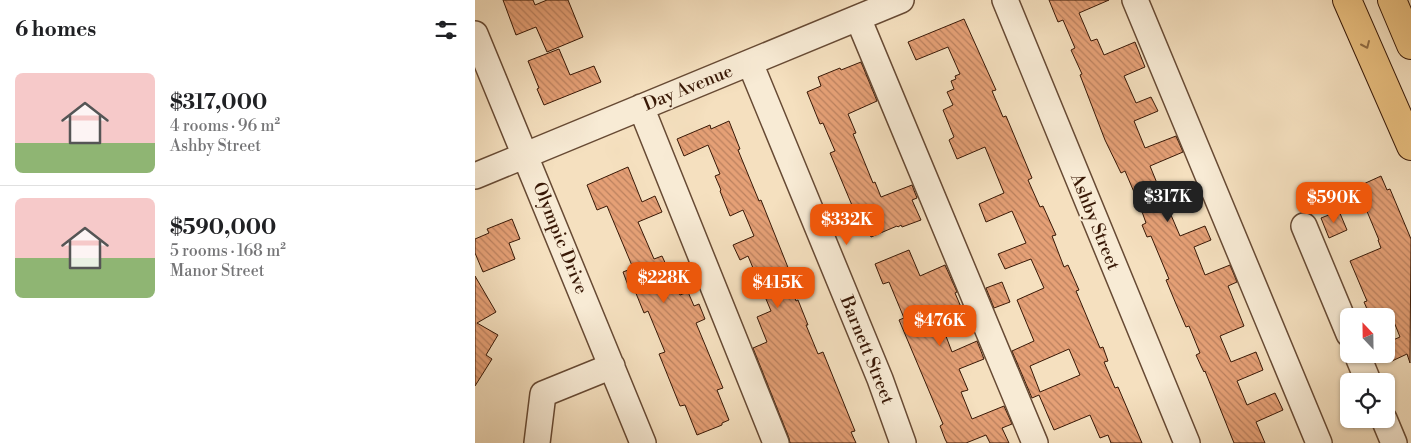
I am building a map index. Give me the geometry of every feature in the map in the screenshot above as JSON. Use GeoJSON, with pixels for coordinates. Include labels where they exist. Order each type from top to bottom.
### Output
{"type":"FeatureCollection","features":[{"type":"Feature","properties":{"kind":"main road"},"geometry":{"type":"LineString","coordinates":[[1347,0],[1411,146]]}},
{"type":"Feature","properties":{"kind":"main road"},"geometry":{"type":"LineString","coordinates":[[1392,0],[1411,45]]}},
{"type":"Feature","properties":{"kind":"street","name":"Day Avenue"},"geometry":{"type":"LineString","coordinates":[[475,176],[901,0]]}},
{"type":"Feature","properties":{"kind":"street","name":"Ashby Street"},"geometry":{"type":"LineString","coordinates":[[1005,0],[1187,443]]}},
{"type":"Feature","properties":{"kind":"street"},"geometry":{"type":"LineString","coordinates":[[1135,0],[1319,443]]}},
{"type":"Feature","properties":{"kind":"street"},"geometry":{"type":"LineString","coordinates":[[858,18],[1035,443]]}},
{"type":"Feature","properties":{"kind":"street","name":"Olympic Drive"},"geometry":{"type":"LineString","coordinates":[[477,43],[526,155],[643,443]]}},
{"type":"Feature","properties":{"kind":"street","name":"Barnett Street"},"geometry":{"type":"LineString","coordinates":[[750,62],[879,379],[903,443]]}},
{"type":"Feature","properties":{"kind":"street"},"geometry":{"type":"LineString","coordinates":[[641,107],[776,443]]}},
{"type":"Feature","properties":{"kind":"street"},"geometry":{"type":"LineString","coordinates":[[1304,226],[1340,312]]}},
{"type":"Feature","properties":{"kind":"street"},"geometry":{"type":"LineString","coordinates":[[537,443],[543,394],[612,366]]}},
{"type":"Feature","properties":{"kind":"street"},"geometry":{"type":"LineString","coordinates":[[1388,428],[1395,443],[1411,437]]}},
{"type":"Feature","properties":{"kind":"building"},"geometry":{"type":"Polygon","coordinates":[[[503,0],[533,0],[535,5],[547,0],[568,0],[583,37],[547,52],[536,27],[516,35],[503,0]]]}},
{"type":"Feature","properties":{"kind":"building"},"geometry":{"type":"Polygon","coordinates":[[[1049,0],[1109,0],[1079,13],[1091,41],[1097,39],[1104,55],[1135,42],[1145,67],[1124,76],[1136,103],[1151,97],[1158,111],[1134,121],[1145,148],[1176,136],[1183,152],[1150,166],[1161,193],[1184,183],[1191,198],[1168,208],[1180,236],[1205,226],[1211,240],[1194,247],[1205,275],[1230,265],[1237,282],[1228,286],[1244,326],[1220,336],[1231,362],[1256,352],[1263,370],[1237,381],[1247,405],[1275,393],[1283,410],[1256,422],[1265,443],[1234,443],[1205,371],[1196,355],[1200,353],[1189,326],[1186,327],[1176,304],[1166,280],[1169,279],[1151,236],[1147,237],[1142,225],[1146,223],[1140,206],[1125,171],[1121,173],[1105,140],[1080,75],[1082,74],[1071,50],[1075,48],[1063,20],[1058,22],[1049,0]]]}},
{"type":"Feature","properties":{"kind":"building"},"geometry":{"type":"Polygon","coordinates":[[[964,19],[996,90],[992,91],[1003,117],[1006,116],[1032,178],[1028,180],[1040,207],[1043,206],[1056,235],[1052,236],[1064,267],[1068,265],[1079,290],[1076,291],[1100,348],[1103,347],[1108,361],[1104,362],[1115,388],[1118,387],[1142,443],[1111,443],[1108,435],[1100,438],[1090,415],[1054,430],[1039,395],[1032,398],[1012,351],[1034,341],[1017,300],[1044,288],[1031,259],[1005,269],[998,254],[1026,243],[1012,211],[986,222],[979,204],[1004,193],[985,147],[957,159],[949,140],[954,137],[943,110],[953,105],[947,92],[954,89],[951,81],[960,74],[948,47],[916,60],[908,42],[964,19]],[[1069,349],[1030,366],[1040,392],[1080,375],[1069,349]]]}},
{"type":"Feature","properties":{"kind":"building"},"geometry":{"type":"Polygon","coordinates":[[[559,49],[570,75],[594,66],[601,82],[544,105],[528,61],[559,49]]]}},
{"type":"Feature","properties":{"kind":"building"},"geometry":{"type":"Polygon","coordinates":[[[861,62],[877,101],[848,114],[856,133],[853,134],[873,183],[875,182],[881,197],[912,185],[917,198],[912,200],[921,220],[902,227],[901,225],[897,226],[871,237],[859,208],[854,210],[830,153],[835,151],[823,123],[820,124],[807,92],[821,86],[818,77],[861,62]]]}},
{"type":"Feature","properties":{"kind":"building"},"geometry":{"type":"Polygon","coordinates":[[[729,121],[740,149],[738,150],[759,201],[761,200],[789,270],[784,272],[796,301],[798,300],[818,354],[823,352],[855,431],[851,432],[856,443],[790,443],[753,348],[767,342],[757,317],[771,311],[748,256],[740,260],[733,245],[754,236],[743,210],[730,216],[715,176],[720,174],[708,145],[684,156],[677,139],[710,125],[711,129],[729,121]]]}},
{"type":"Feature","properties":{"kind":"building"},"geometry":{"type":"Polygon","coordinates":[[[628,167],[642,202],[655,196],[662,212],[638,222],[654,259],[662,256],[680,295],[688,292],[694,306],[699,304],[705,319],[696,323],[723,388],[717,390],[729,420],[722,423],[722,425],[697,435],[685,405],[680,406],[659,354],[665,352],[648,311],[644,313],[633,286],[629,288],[623,272],[633,268],[607,206],[597,210],[587,185],[628,167]]]}},
{"type":"Feature","properties":{"kind":"building"},"geometry":{"type":"Polygon","coordinates":[[[1381,176],[1387,190],[1390,189],[1411,239],[1410,363],[1407,354],[1395,360],[1395,339],[1400,337],[1395,324],[1395,308],[1367,308],[1364,302],[1367,301],[1350,261],[1381,248],[1359,186],[1381,176]]]}},
{"type":"Feature","properties":{"kind":"building"},"geometry":{"type":"Polygon","coordinates":[[[1339,211],[1347,230],[1329,238],[1321,218],[1339,211]]]}},
{"type":"Feature","properties":{"kind":"building"},"geometry":{"type":"Polygon","coordinates":[[[512,219],[520,239],[509,243],[515,259],[483,272],[475,253],[475,239],[489,233],[487,229],[512,219]]]}},
{"type":"Feature","properties":{"kind":"building"},"geometry":{"type":"Polygon","coordinates":[[[909,250],[920,276],[945,265],[964,314],[941,323],[952,352],[977,341],[984,359],[959,369],[968,390],[961,392],[972,419],[1004,406],[1012,424],[1002,428],[1009,443],[990,443],[986,435],[966,443],[947,443],[940,426],[943,424],[899,320],[904,318],[889,282],[883,284],[875,264],[909,250]]]}},
{"type":"Feature","properties":{"kind":"building"},"geometry":{"type":"Polygon","coordinates":[[[475,276],[496,312],[477,323],[498,335],[486,355],[492,359],[475,386],[475,276]]]}},
{"type":"Feature","properties":{"kind":"building"},"geometry":{"type":"Polygon","coordinates":[[[1002,282],[1010,302],[994,308],[986,288],[1002,282]]]}}]}
